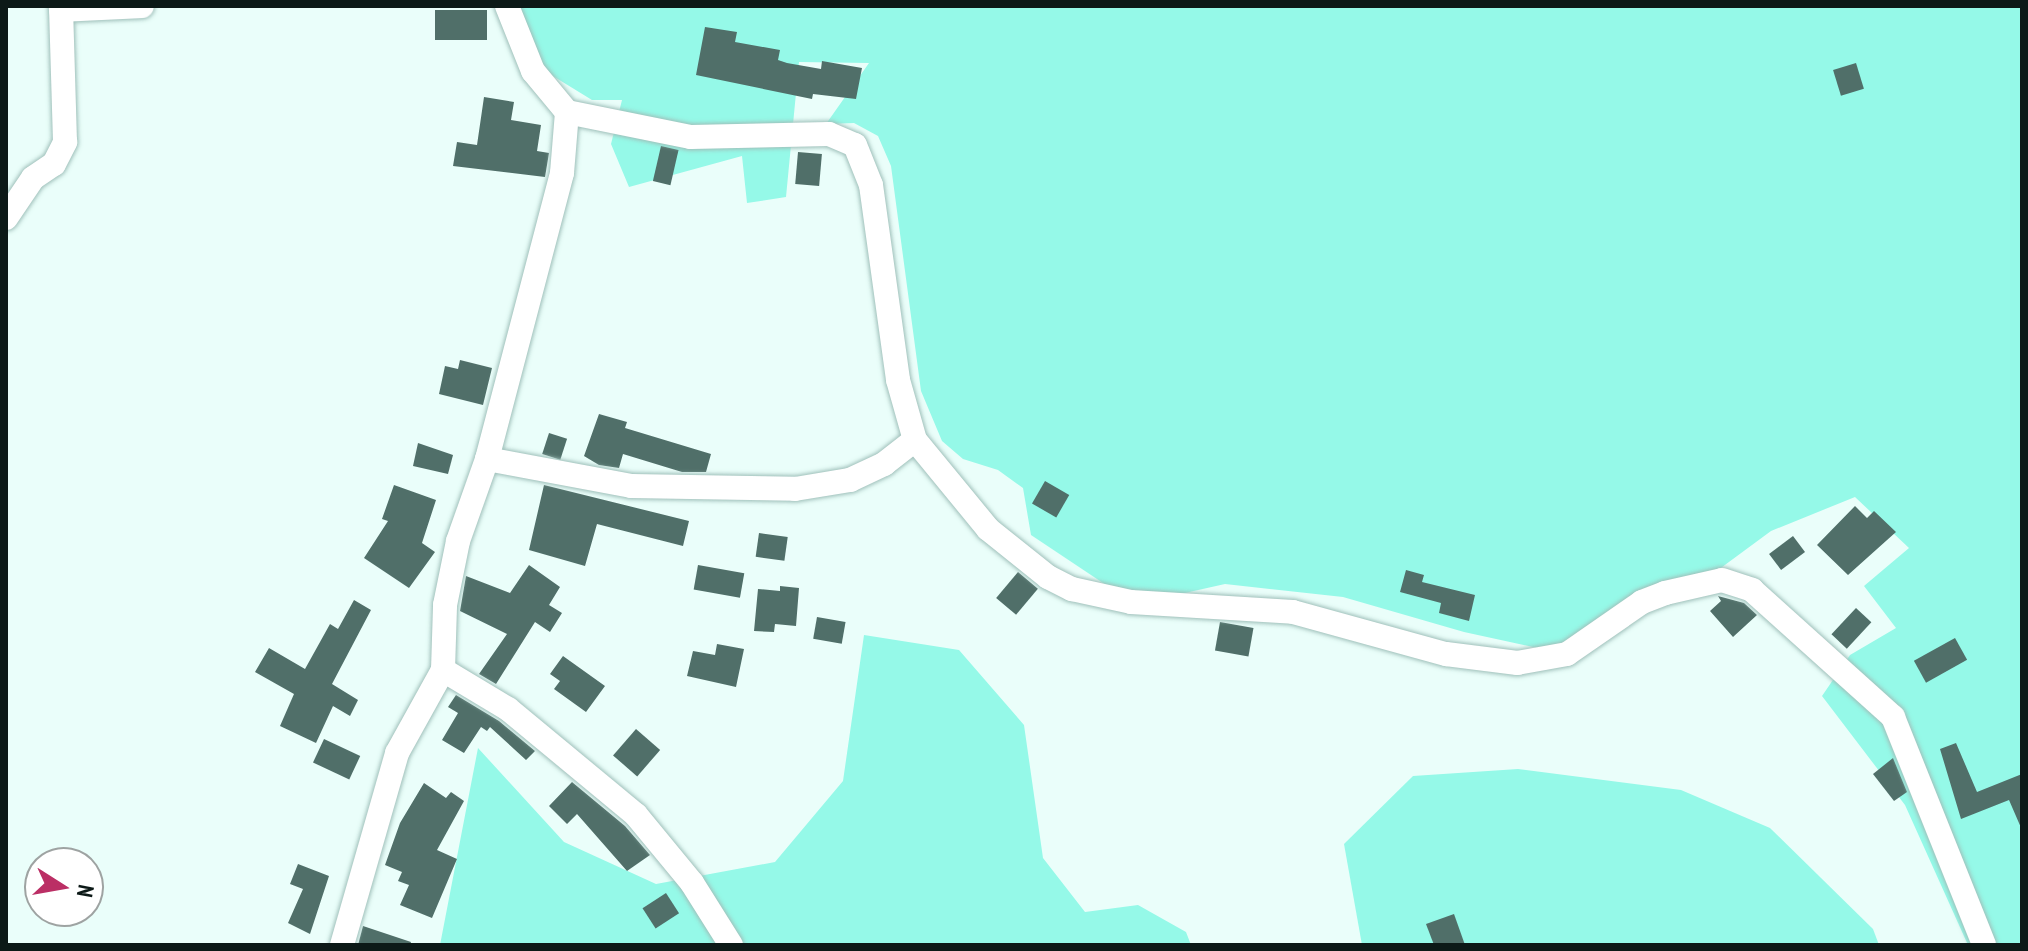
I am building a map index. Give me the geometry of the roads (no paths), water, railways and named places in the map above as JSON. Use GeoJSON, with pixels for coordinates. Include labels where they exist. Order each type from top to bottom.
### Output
{"type":"FeatureCollection","features":[{"type":"Feature","properties":{"kind":"street"},"geometry":{"type":"LineString","coordinates":[[6,218],[33,178],[54,164],[65,142],[61,8],[142,6]]}},
{"type":"Feature","properties":{"kind":"street"},"geometry":{"type":"LineString","coordinates":[[507,6],[533,71],[567,112],[691,137],[829,134],[855,145],[871,185],[898,380],[915,440],[988,529],[1048,577],[1102,598],[1293,612],[1446,654],[1517,663],[1567,654],[1642,602],[1665,593],[1722,580],[1738,583],[1893,717],[1984,945]]}},
{"type":"Feature","properties":{"kind":"street"},"geometry":{"type":"LineString","coordinates":[[342,945],[397,753],[443,670],[445,605],[458,541],[487,459],[562,173],[567,112]]}},
{"type":"Feature","properties":{"kind":"street"},"geometry":{"type":"LineString","coordinates":[[487,459],[631,486],[795,489],[850,480],[884,464],[915,440]]}},
{"type":"Feature","properties":{"kind":"street"},"geometry":{"type":"LineString","coordinates":[[443,670],[508,709],[636,815],[692,883],[731,945]]}}]}
